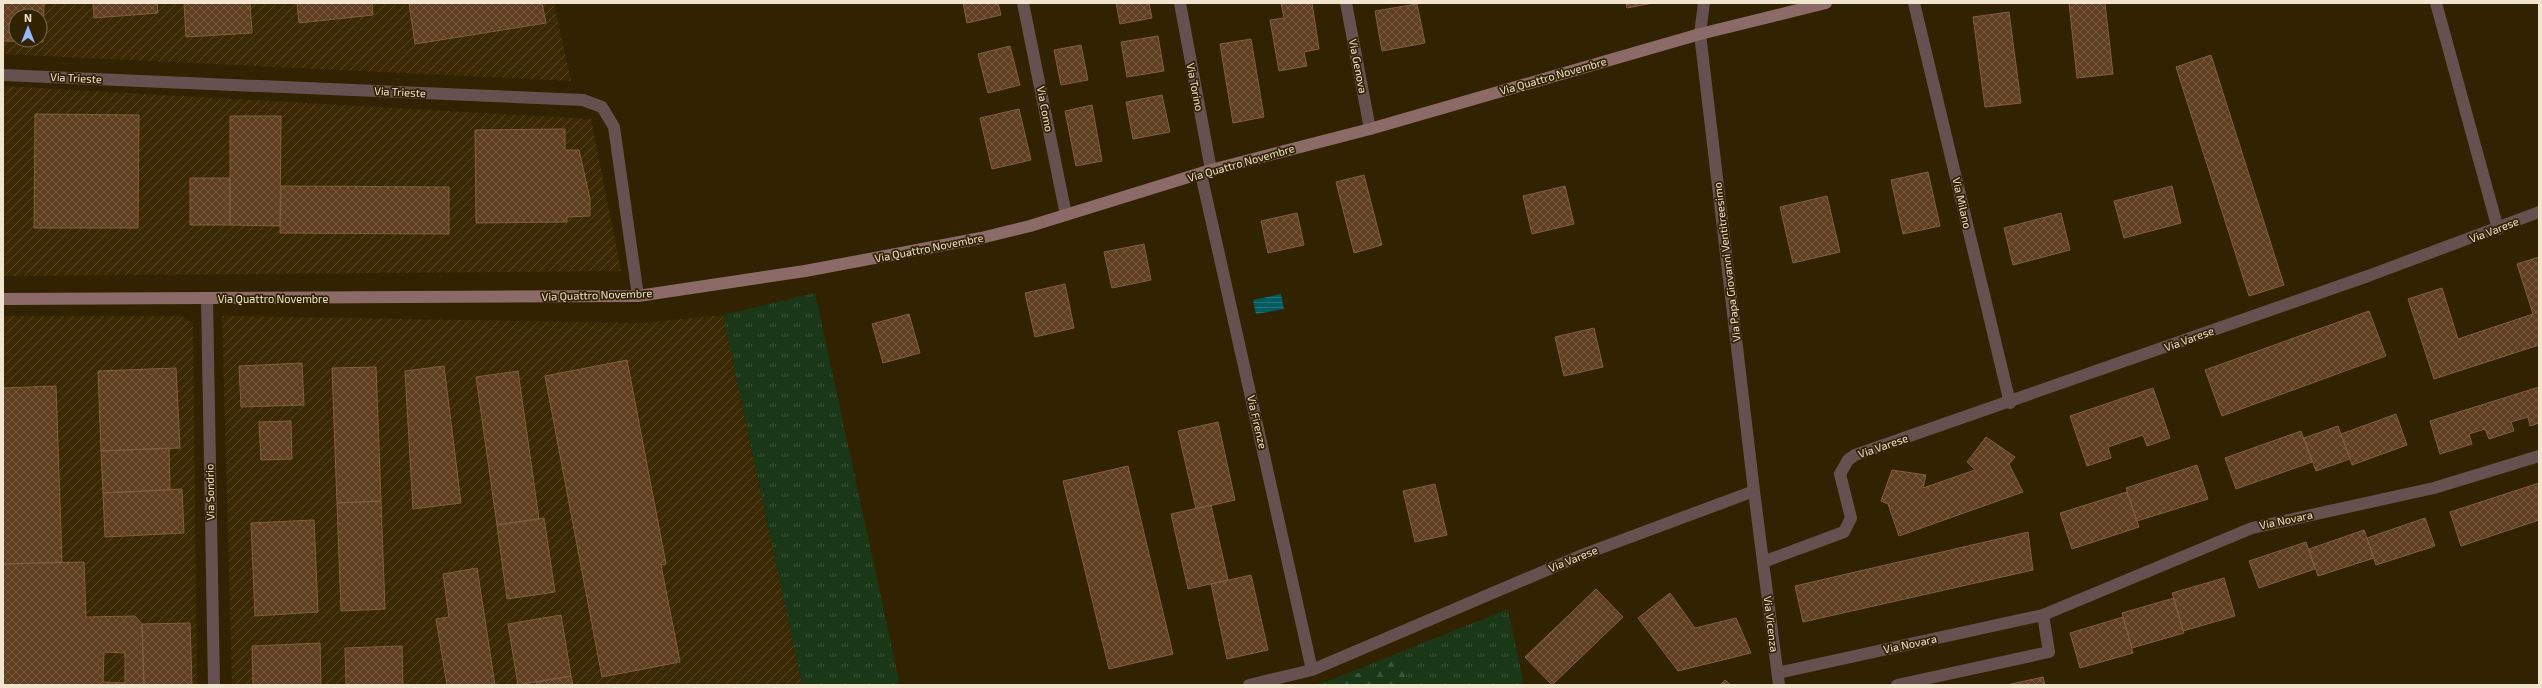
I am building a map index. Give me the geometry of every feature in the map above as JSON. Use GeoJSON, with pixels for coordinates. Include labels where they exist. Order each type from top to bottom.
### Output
{"type":"FeatureCollection","features":[{"type":"Feature","properties":{"kind":"street","name":"Via Como"},"geometry":{"type":"LineString","coordinates":[[1023,3],[1066,215]]}},
{"type":"Feature","properties":{"kind":"street","name":"Via Torino"},"geometry":{"type":"LineString","coordinates":[[1180,3],[1206,172]]}},
{"type":"Feature","properties":{"kind":"street","name":"Via Genova"},"geometry":{"type":"LineString","coordinates":[[1346,3],[1370,129]]}},
{"type":"Feature","properties":{"kind":"street","name":"Via Papa Giovanni Ventitreesimo"},"geometry":{"type":"LineString","coordinates":[[1704,3],[1700,34],[1754,491]]}},
{"type":"Feature","properties":{"kind":"street","name":"Via Quattro Novembre"},"geometry":{"type":"LineString","coordinates":[[3,298],[207,299],[638,296],[722,285],[981,238],[1066,215],[1206,172],[1370,129],[1700,34],[1826,3]]}},
{"type":"Feature","properties":{"kind":"street","name":"Via Milano"},"geometry":{"type":"LineString","coordinates":[[1914,3],[2010,403]]}},
{"type":"Feature","properties":{"kind":"street"},"geometry":{"type":"LineString","coordinates":[[2436,3],[2498,229]]}},
{"type":"Feature","properties":{"kind":"street","name":"Via Trieste"},"geometry":{"type":"LineString","coordinates":[[3,75],[583,100],[602,107],[614,127],[638,296]]}},
{"type":"Feature","properties":{"kind":"street","name":"Via Firenze"},"geometry":{"type":"LineString","coordinates":[[1206,172],[1312,670]]}},
{"type":"Feature","properties":{"kind":"street","name":"Via Varese"},"geometry":{"type":"LineString","coordinates":[[1763,562],[1844,532],[1851,518],[1840,474],[1848,460],[2498,229],[2539,212]]}},
{"type":"Feature","properties":{"kind":"street","name":"Via Sondrio"},"geometry":{"type":"LineString","coordinates":[[207,299],[214,685]]}},
{"type":"Feature","properties":{"kind":"street","name":"Via Novara"},"geometry":{"type":"LineString","coordinates":[[1778,679],[2043,615],[2252,528],[2434,488],[2539,456]]}},
{"type":"Feature","properties":{"kind":"street","name":"Via Varese"},"geometry":{"type":"LineString","coordinates":[[1249,685],[1312,670],[1582,555],[1754,491]]}},
{"type":"Feature","properties":{"kind":"street"},"geometry":{"type":"LineString","coordinates":[[1754,491],[1763,562]]}},
{"type":"Feature","properties":{"kind":"street","name":"Via Vicenza"},"geometry":{"type":"LineString","coordinates":[[1763,562],[1778,679]]}},
{"type":"Feature","properties":{"kind":"street"},"geometry":{"type":"LineString","coordinates":[[1897,685],[2049,652],[2043,615]]}},
{"type":"Feature","properties":{"kind":"shaded area"},"geometry":{"type":"Polygon","coordinates":[[[3,3],[554,3],[571,81],[3,54],[3,3]]]}},
{"type":"Feature","properties":{"kind":"shaded area"},"geometry":{"type":"Polygon","coordinates":[[[3,86],[591,119],[621,271],[3,276],[3,86]]]}},
{"type":"Feature","properties":{"kind":"shaded area"},"geometry":{"type":"Polygon","coordinates":[[[723,315],[802,685],[232,685],[222,316],[642,323],[723,315]]]}},
{"type":"Feature","properties":{"kind":"shaded area"},"geometry":{"type":"Polygon","coordinates":[[[3,316],[181,316],[193,323],[197,685],[3,685],[3,316]]]}},
{"type":"Feature","properties":{"kind":"green space"},"geometry":{"type":"Polygon","coordinates":[[[815,293],[900,685],[802,685],[723,315],[815,293]]]}},
{"type":"Feature","properties":{"kind":"green space"},"geometry":{"type":"Polygon","coordinates":[[[1508,609],[1524,685],[1313,685],[1331,680],[1508,609]]]}},
{"type":"Feature","properties":{"kind":"green space"},"geometry":{"type":"Polygon","coordinates":[[[1391,661],[1403,661],[1405,664],[1406,673],[1402,685],[1325,685],[1391,661]]]}},
{"type":"Feature","properties":{"kind":"water"},"geometry":{"type":"Polygon","coordinates":[[[1281,294],[1284,309],[1256,314],[1253,300],[1281,294]]]}},
{"type":"Feature","properties":{"kind":"building"},"geometry":{"type":"Polygon","coordinates":[[[3,3],[44,3],[44,8],[8,8],[8,41],[3,41],[3,3]]]}},
{"type":"Feature","properties":{"kind":"building"},"geometry":{"type":"Polygon","coordinates":[[[93,3],[157,3],[158,13],[94,18],[93,3]]]}},
{"type":"Feature","properties":{"kind":"building"},"geometry":{"type":"Polygon","coordinates":[[[184,3],[250,3],[252,33],[186,37],[184,3]]]}},
{"type":"Feature","properties":{"kind":"building"},"geometry":{"type":"Polygon","coordinates":[[[297,3],[372,3],[373,15],[299,23],[297,3]]]}},
{"type":"Feature","properties":{"kind":"building"},"geometry":{"type":"Polygon","coordinates":[[[409,3],[542,3],[546,23],[415,44],[409,3]]]}},
{"type":"Feature","properties":{"kind":"building"},"geometry":{"type":"Polygon","coordinates":[[[963,3],[998,3],[1001,15],[967,23],[963,3]]]}},
{"type":"Feature","properties":{"kind":"building"},"geometry":{"type":"Polygon","coordinates":[[[1116,3],[1149,3],[1152,18],[1120,24],[1116,3]]]}},
{"type":"Feature","properties":{"kind":"building"},"geometry":{"type":"Polygon","coordinates":[[[1281,3],[1312,3],[1319,49],[1304,52],[1307,66],[1279,71],[1270,20],[1284,18],[1281,3]]]}},
{"type":"Feature","properties":{"kind":"building"},"geometry":{"type":"Polygon","coordinates":[[[1626,3],[1653,3],[1627,8],[1626,3]]]}},
{"type":"Feature","properties":{"kind":"building"},"geometry":{"type":"Polygon","coordinates":[[[2069,3],[2105,3],[2113,74],[2077,78],[2069,3]]]}},
{"type":"Feature","properties":{"kind":"building"},"geometry":{"type":"Polygon","coordinates":[[[1417,4],[1425,43],[1382,51],[1375,11],[1417,4]]]}},
{"type":"Feature","properties":{"kind":"building"},"geometry":{"type":"Polygon","coordinates":[[[2009,12],[2021,103],[1985,107],[1973,17],[2009,12]]]}},
{"type":"Feature","properties":{"kind":"building"},"geometry":{"type":"Polygon","coordinates":[[[1158,36],[1164,71],[1127,77],[1121,42],[1158,36]]]}},
{"type":"Feature","properties":{"kind":"building"},"geometry":{"type":"Polygon","coordinates":[[[1251,39],[1264,117],[1233,123],[1220,44],[1251,39]]]}},
{"type":"Feature","properties":{"kind":"building"},"geometry":{"type":"Polygon","coordinates":[[[1081,45],[1088,80],[1061,85],[1054,50],[1081,45]]]}},
{"type":"Feature","properties":{"kind":"building"},"geometry":{"type":"Polygon","coordinates":[[[1010,46],[1020,85],[988,93],[978,54],[1010,46]]]}},
{"type":"Feature","properties":{"kind":"building"},"geometry":{"type":"Polygon","coordinates":[[[2211,55],[2284,285],[2249,296],[2176,67],[2211,55]]]}},
{"type":"Feature","properties":{"kind":"building"},"geometry":{"type":"Polygon","coordinates":[[[1162,95],[1170,132],[1133,139],[1126,102],[1162,95]]]}},
{"type":"Feature","properties":{"kind":"building"},"geometry":{"type":"Polygon","coordinates":[[[1092,105],[1102,161],[1076,166],[1065,111],[1092,105]]]}},
{"type":"Feature","properties":{"kind":"building"},"geometry":{"type":"Polygon","coordinates":[[[1019,109],[1031,160],[992,169],[980,118],[1019,109]]]}},
{"type":"Feature","properties":{"kind":"building"},"geometry":{"type":"Polygon","coordinates":[[[35,114],[139,115],[138,228],[34,228],[35,114]]]}},
{"type":"Feature","properties":{"kind":"building"},"geometry":{"type":"Polygon","coordinates":[[[230,116],[281,116],[280,226],[230,225],[230,116]]]}},
{"type":"Feature","properties":{"kind":"building"},"geometry":{"type":"Polygon","coordinates":[[[565,129],[565,150],[579,150],[590,199],[590,216],[567,217],[567,222],[476,223],[475,130],[565,129]]]}},
{"type":"Feature","properties":{"kind":"building"},"geometry":{"type":"Polygon","coordinates":[[[1928,172],[1940,226],[1903,234],[1891,180],[1928,172]]]}},
{"type":"Feature","properties":{"kind":"building"},"geometry":{"type":"Polygon","coordinates":[[[1364,175],[1382,245],[1354,253],[1336,182],[1364,175]]]}},
{"type":"Feature","properties":{"kind":"building"},"geometry":{"type":"Polygon","coordinates":[[[190,178],[230,178],[230,225],[190,225],[190,178]]]}},
{"type":"Feature","properties":{"kind":"building"},"geometry":{"type":"Polygon","coordinates":[[[281,186],[449,187],[449,234],[280,233],[281,186]]]}},
{"type":"Feature","properties":{"kind":"building"},"geometry":{"type":"Polygon","coordinates":[[[1565,186],[1574,224],[1532,234],[1523,196],[1565,186]]]}},
{"type":"Feature","properties":{"kind":"building"},"geometry":{"type":"Polygon","coordinates":[[[2172,186],[2181,223],[2124,238],[2114,201],[2172,186]]]}},
{"type":"Feature","properties":{"kind":"building"},"geometry":{"type":"Polygon","coordinates":[[[1827,196],[1840,252],[1793,263],[1780,207],[1827,196]]]}},
{"type":"Feature","properties":{"kind":"building"},"geometry":{"type":"Polygon","coordinates":[[[1297,213],[1304,245],[1268,253],[1261,221],[1297,213]]]}},
{"type":"Feature","properties":{"kind":"building"},"geometry":{"type":"Polygon","coordinates":[[[2061,213],[2070,250],[2013,265],[2004,228],[2061,213]]]}},
{"type":"Feature","properties":{"kind":"building"},"geometry":{"type":"Polygon","coordinates":[[[1144,244],[1151,280],[1112,288],[1104,252],[1144,244]]]}},
{"type":"Feature","properties":{"kind":"building"},"geometry":{"type":"Polygon","coordinates":[[[2539,257],[2539,345],[2434,379],[2408,299],[2442,288],[2458,339],[2533,314],[2517,264],[2539,257]]]}},
{"type":"Feature","properties":{"kind":"building"},"geometry":{"type":"Polygon","coordinates":[[[1065,284],[1074,328],[1035,337],[1025,293],[1065,284]]]}},
{"type":"Feature","properties":{"kind":"building"},"geometry":{"type":"Polygon","coordinates":[[[2369,311],[2386,356],[2222,416],[2205,370],[2369,311]]]}},
{"type":"Feature","properties":{"kind":"building"},"geometry":{"type":"Polygon","coordinates":[[[909,314],[920,353],[883,363],[872,324],[909,314]]]}},
{"type":"Feature","properties":{"kind":"building"},"geometry":{"type":"Polygon","coordinates":[[[1594,328],[1603,367],[1564,376],[1555,337],[1594,328]]]}},
{"type":"Feature","properties":{"kind":"building"},"geometry":{"type":"Polygon","coordinates":[[[627,360],[666,564],[661,565],[680,662],[602,677],[545,376],[627,360]]]}},
{"type":"Feature","properties":{"kind":"building"},"geometry":{"type":"Polygon","coordinates":[[[302,363],[304,405],[241,407],[239,366],[302,363]]]}},
{"type":"Feature","properties":{"kind":"building"},"geometry":{"type":"Polygon","coordinates":[[[444,366],[461,503],[413,509],[405,371],[444,366]]]}},
{"type":"Feature","properties":{"kind":"building"},"geometry":{"type":"Polygon","coordinates":[[[376,367],[381,501],[337,503],[332,368],[376,367]]]}},
{"type":"Feature","properties":{"kind":"building"},"geometry":{"type":"Polygon","coordinates":[[[176,368],[180,448],[101,451],[98,371],[176,368]]]}},
{"type":"Feature","properties":{"kind":"building"},"geometry":{"type":"Polygon","coordinates":[[[518,371],[539,519],[497,525],[476,377],[518,371]]]}},
{"type":"Feature","properties":{"kind":"building"},"geometry":{"type":"Polygon","coordinates":[[[56,386],[62,562],[3,564],[3,388],[56,386]]]}},
{"type":"Feature","properties":{"kind":"building"},"geometry":{"type":"Polygon","coordinates":[[[2539,387],[2539,423],[2530,426],[2528,417],[2511,422],[2514,431],[2489,439],[2485,429],[2469,434],[2472,444],[2440,454],[2430,421],[2539,387]]]}},
{"type":"Feature","properties":{"kind":"building"},"geometry":{"type":"Polygon","coordinates":[[[2153,388],[2170,438],[2147,446],[2143,435],[2108,447],[2111,458],[2087,466],[2070,416],[2153,388]]]}},
{"type":"Feature","properties":{"kind":"building"},"geometry":{"type":"Polygon","coordinates":[[[2396,414],[2407,445],[2352,465],[2341,434],[2396,414]]]}},
{"type":"Feature","properties":{"kind":"building"},"geometry":{"type":"Polygon","coordinates":[[[291,421],[292,459],[261,460],[259,422],[291,421]]]}},
{"type":"Feature","properties":{"kind":"building"},"geometry":{"type":"Polygon","coordinates":[[[1218,422],[1235,500],[1196,509],[1178,431],[1218,422]]]}},
{"type":"Feature","properties":{"kind":"building"},"geometry":{"type":"Polygon","coordinates":[[[2338,426],[2350,459],[2316,471],[2304,438],[2338,426]]]}},
{"type":"Feature","properties":{"kind":"building"},"geometry":{"type":"Polygon","coordinates":[[[2301,431],[2312,462],[2236,489],[2225,458],[2301,431]]]}},
{"type":"Feature","properties":{"kind":"building"},"geometry":{"type":"Polygon","coordinates":[[[1986,437],[2015,457],[2009,464],[2023,492],[1899,536],[1888,504],[1881,501],[1892,470],[1926,475],[1923,488],[1975,470],[1967,462],[1986,437]]]}},
{"type":"Feature","properties":{"kind":"building"},"geometry":{"type":"Polygon","coordinates":[[[169,448],[170,490],[103,493],[101,451],[169,448]]]}},
{"type":"Feature","properties":{"kind":"building"},"geometry":{"type":"Polygon","coordinates":[[[2197,465],[2208,499],[2137,521],[2126,488],[2197,465]]]}},
{"type":"Feature","properties":{"kind":"building"},"geometry":{"type":"Polygon","coordinates":[[[1128,466],[1173,654],[1109,669],[1063,481],[1128,466]]]}},
{"type":"Feature","properties":{"kind":"building"},"geometry":{"type":"Polygon","coordinates":[[[2539,483],[2539,520],[2461,546],[2450,512],[2539,483]]]}},
{"type":"Feature","properties":{"kind":"building"},"geometry":{"type":"Polygon","coordinates":[[[1435,484],[1447,535],[1415,542],[1403,491],[1435,484]]]}},
{"type":"Feature","properties":{"kind":"building"},"geometry":{"type":"Polygon","coordinates":[[[182,489],[184,533],[105,537],[103,493],[182,489]]]}},
{"type":"Feature","properties":{"kind":"building"},"geometry":{"type":"Polygon","coordinates":[[[2127,492],[2139,527],[2072,549],[2060,513],[2127,492]]]}},
{"type":"Feature","properties":{"kind":"building"},"geometry":{"type":"Polygon","coordinates":[[[381,501],[385,609],[341,611],[337,503],[381,501]]]}},
{"type":"Feature","properties":{"kind":"building"},"geometry":{"type":"Polygon","coordinates":[[[1211,505],[1228,580],[1188,589],[1171,514],[1211,505]]]}},
{"type":"Feature","properties":{"kind":"building"},"geometry":{"type":"Polygon","coordinates":[[[544,518],[555,592],[507,599],[497,525],[544,518]]]}},
{"type":"Feature","properties":{"kind":"building"},"geometry":{"type":"Polygon","coordinates":[[[2425,518],[2435,546],[2376,565],[2367,538],[2425,518]]]}},
{"type":"Feature","properties":{"kind":"building"},"geometry":{"type":"Polygon","coordinates":[[[314,520],[318,612],[255,616],[251,523],[314,520]]]}},
{"type":"Feature","properties":{"kind":"building"},"geometry":{"type":"Polygon","coordinates":[[[2364,530],[2374,558],[2318,576],[2309,549],[2364,530]]]}},
{"type":"Feature","properties":{"kind":"building"},"geometry":{"type":"Polygon","coordinates":[[[2028,532],[2033,570],[1803,622],[1795,586],[2028,532]]]}},
{"type":"Feature","properties":{"kind":"building"},"geometry":{"type":"Polygon","coordinates":[[[2306,542],[2315,569],[2259,588],[2249,561],[2306,542]]]}},
{"type":"Feature","properties":{"kind":"building"},"geometry":{"type":"Polygon","coordinates":[[[84,562],[86,617],[135,616],[142,624],[144,685],[3,685],[3,564],[84,562]],[[104,652],[103,682],[125,683],[125,653],[104,652]]]}},
{"type":"Feature","properties":{"kind":"building"},"geometry":{"type":"Polygon","coordinates":[[[477,568],[495,685],[447,685],[436,619],[449,617],[443,574],[477,568]]]}},
{"type":"Feature","properties":{"kind":"building"},"geometry":{"type":"Polygon","coordinates":[[[1251,575],[1268,650],[1227,659],[1211,584],[1251,575]]]}},
{"type":"Feature","properties":{"kind":"building"},"geometry":{"type":"Polygon","coordinates":[[[2224,578],[2235,616],[2183,631],[2172,593],[2224,578]]]}},
{"type":"Feature","properties":{"kind":"building"},"geometry":{"type":"Polygon","coordinates":[[[1596,589],[1623,617],[1552,685],[1525,657],[1596,589]]]}},
{"type":"Feature","properties":{"kind":"building"},"geometry":{"type":"Polygon","coordinates":[[[1670,593],[1695,628],[1736,618],[1751,653],[1678,671],[1638,618],[1670,593]]]}},
{"type":"Feature","properties":{"kind":"building"},"geometry":{"type":"Polygon","coordinates":[[[2174,598],[2184,633],[2132,648],[2122,613],[2174,598]]]}},
{"type":"Feature","properties":{"kind":"building"},"geometry":{"type":"Polygon","coordinates":[[[561,615],[571,676],[518,685],[508,624],[561,615]]]}},
{"type":"Feature","properties":{"kind":"building"},"geometry":{"type":"Polygon","coordinates":[[[2123,617],[2133,653],[2080,668],[2070,633],[2123,617]]]}},
{"type":"Feature","properties":{"kind":"building"},"geometry":{"type":"Polygon","coordinates":[[[190,623],[192,685],[144,685],[142,624],[190,623]]]}},
{"type":"Feature","properties":{"kind":"building"},"geometry":{"type":"Polygon","coordinates":[[[320,643],[321,685],[253,685],[252,646],[320,643]]]}},
{"type":"Feature","properties":{"kind":"building"},"geometry":{"type":"Polygon","coordinates":[[[402,646],[403,685],[346,685],[345,648],[402,646]]]}},
{"type":"Feature","properties":{"kind":"building"},"geometry":{"type":"Polygon","coordinates":[[[571,676],[573,685],[537,685],[536,682],[571,676]]]}},
{"type":"Feature","properties":{"kind":"building"},"geometry":{"type":"Polygon","coordinates":[[[2043,677],[2045,685],[2007,685],[2043,677]]]}},
{"type":"Feature","properties":{"kind":"building"},"geometry":{"type":"Polygon","coordinates":[[[1725,680],[1731,685],[1720,685],[1725,680]]]}}]}
